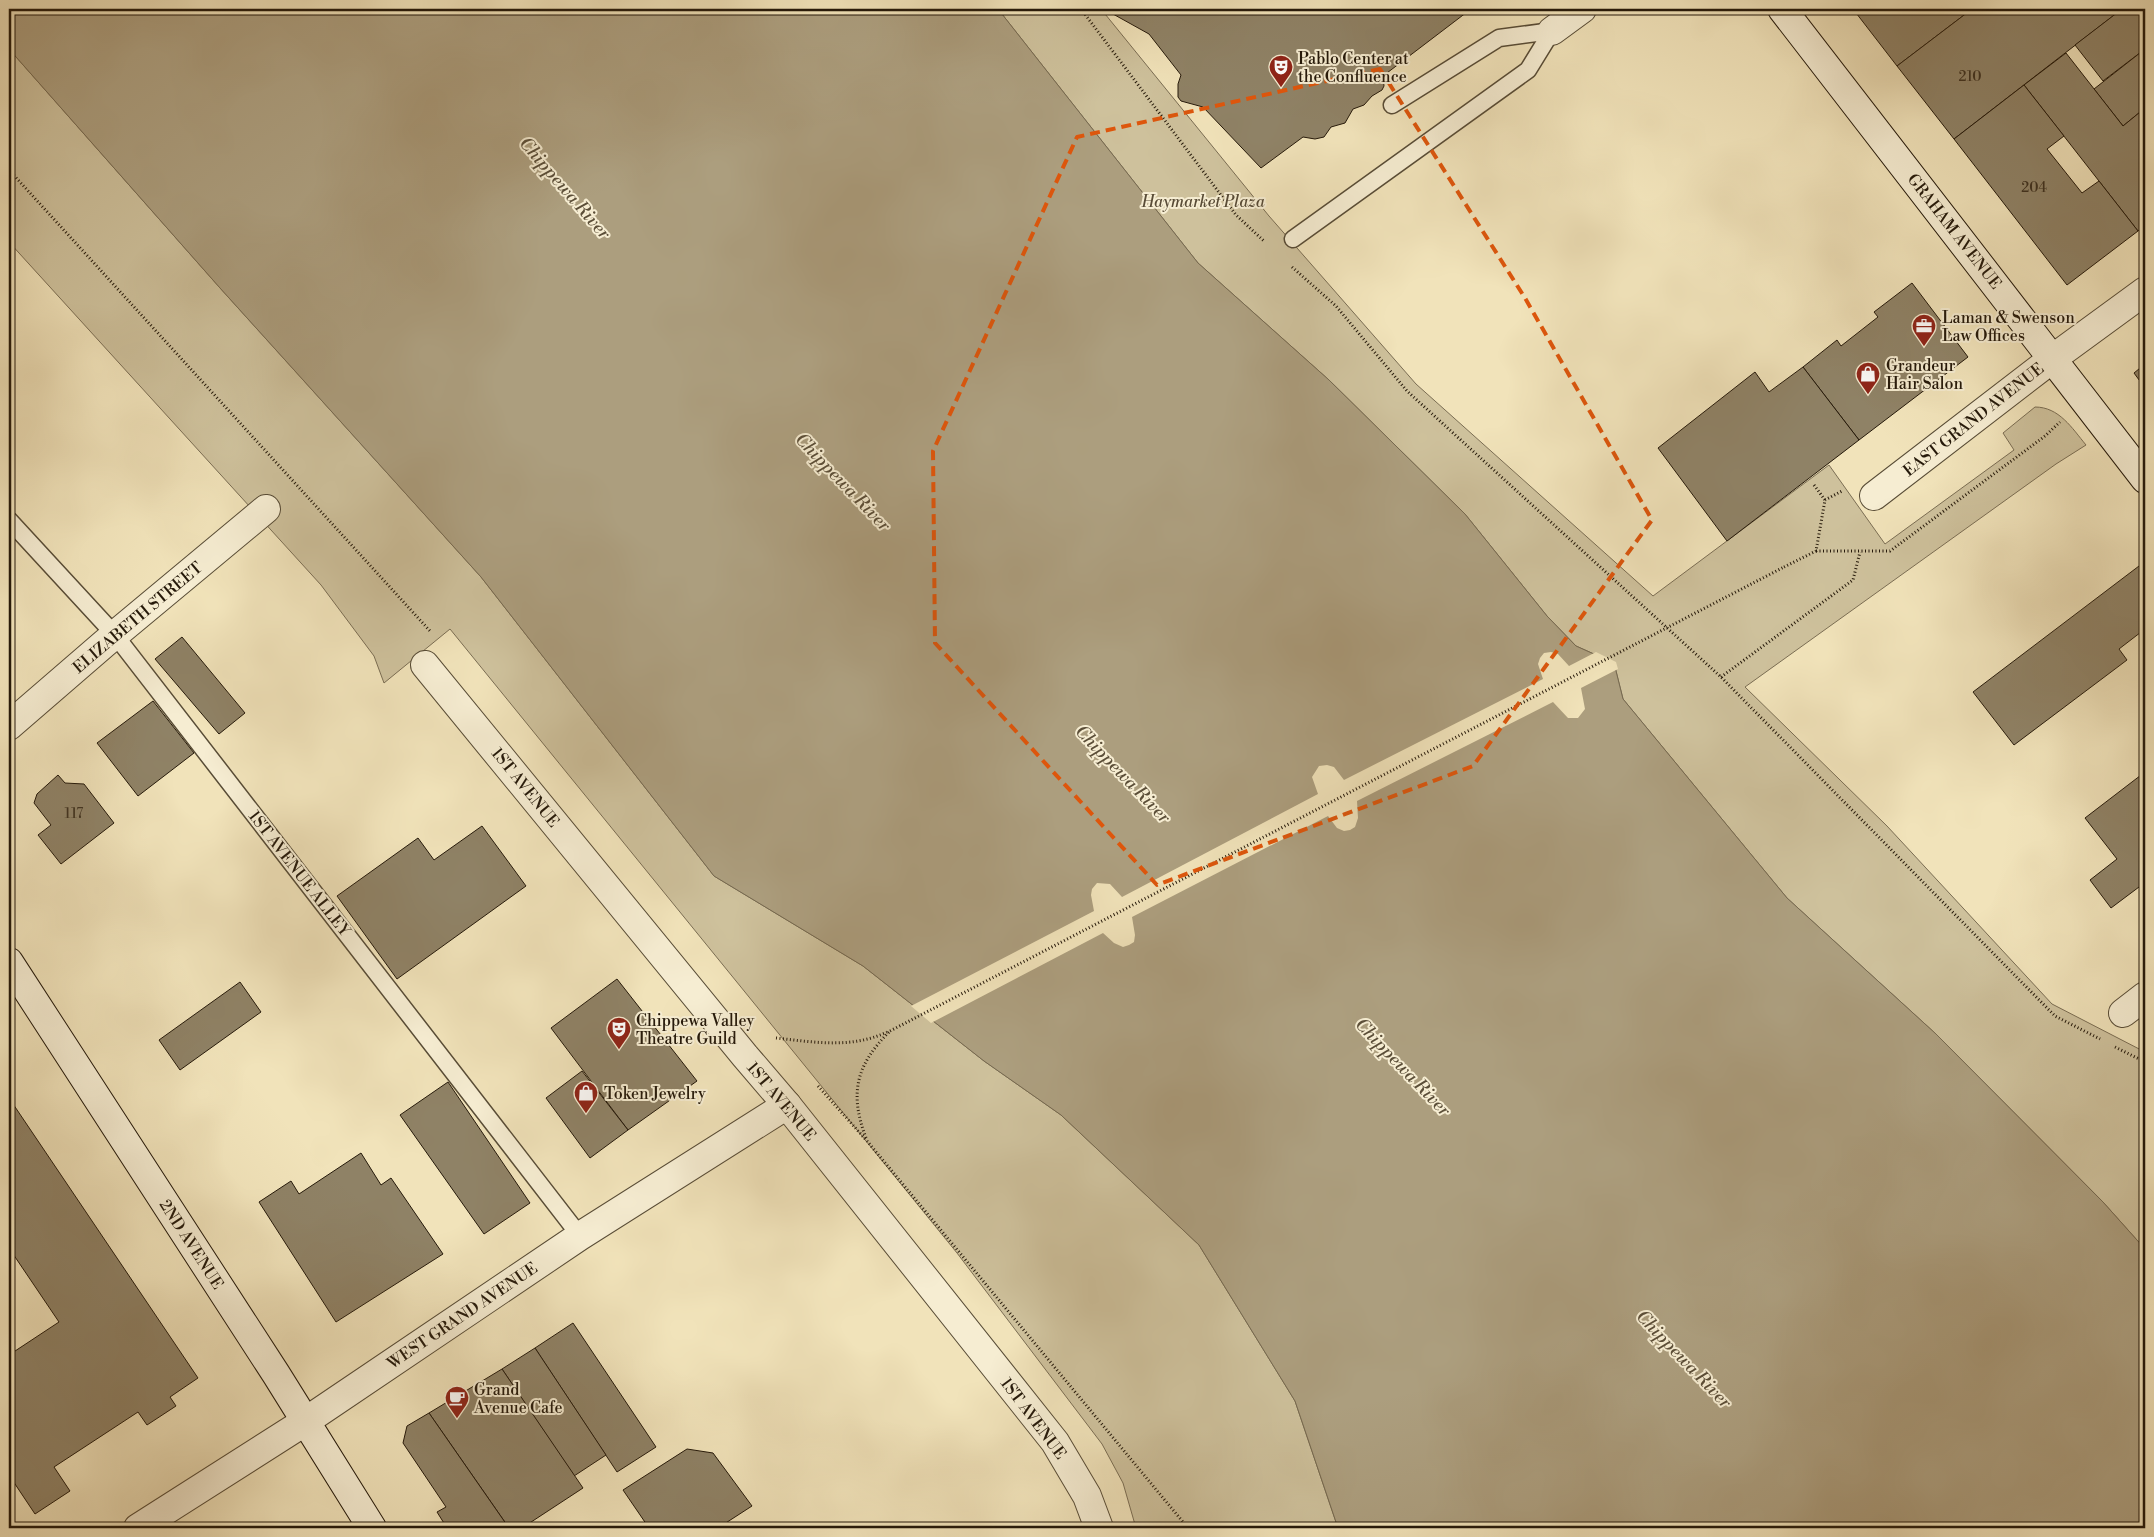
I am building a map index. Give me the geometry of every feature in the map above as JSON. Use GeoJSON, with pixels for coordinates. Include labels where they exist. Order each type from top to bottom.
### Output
{"type":"FeatureCollection","features":[{"type":"Feature","properties":{"kind":"street"},"geometry":{"type":"LineString","coordinates":[[1552,31],[1582,9]]}},
{"type":"Feature","properties":{"kind":"street","name":"GRAHAM AVENUE"},"geometry":{"type":"LineString","coordinates":[[1782,9],[2145,478]]}},
{"type":"Feature","properties":{"kind":"street","name":"EAST GRAND AVENUE"},"geometry":{"type":"LineString","coordinates":[[1874,496],[2052,359],[2145,291]]}},
{"type":"Feature","properties":{"kind":"street","name":"ELIZABETH STREET"},"geometry":{"type":"LineString","coordinates":[[9,726],[266,509]]}},
{"type":"Feature","properties":{"kind":"street","name":"1ST AVENUE"},"geometry":{"type":"LineString","coordinates":[[425,664],[744,1056],[787,1105],[1055,1442],[1087,1496],[1099,1528]]}},
{"type":"Feature","properties":{"kind":"street","name":"2ND AVENUE"},"geometry":{"type":"LineString","coordinates":[[9,962],[306,1421],[372,1528]]}},
{"type":"Feature","properties":{"kind":"street"},"geometry":{"type":"LineString","coordinates":[[2123,1013],[2145,996]]}},
{"type":"Feature","properties":{"kind":"street","name":"WEST GRAND AVENUE"},"geometry":{"type":"LineString","coordinates":[[138,1528],[306,1421],[580,1236],[787,1105]]}},
{"type":"Feature","properties":{"kind":"lane"},"geometry":{"type":"LineString","coordinates":[[1392,105],[1499,38],[1552,31]]}},
{"type":"Feature","properties":{"kind":"lane"},"geometry":{"type":"LineString","coordinates":[[1293,239],[1528,70],[1552,31]]}},
{"type":"Feature","properties":{"kind":"lane","name":"1ST AVENUE ALLEY"},"geometry":{"type":"LineString","coordinates":[[9,520],[116,634],[580,1236]]}},
{"type":"Feature","properties":{"kind":"path"},"geometry":{"type":"LineString","coordinates":[[1081,9],[1236,215],[1270,246]]}},
{"type":"Feature","properties":{"kind":"path"},"geometry":{"type":"LineString","coordinates":[[1291,266],[1336,306],[1407,391],[1721,677],[2055,1016],[2104,1041]]}},
{"type":"Feature","properties":{"kind":"path"},"geometry":{"type":"LineString","coordinates":[[773,1038],[836,1044],[872,1040],[1816,551],[1890,551],[2045,436],[2062,420]]}},
{"type":"Feature","properties":{"kind":"path"},"geometry":{"type":"LineString","coordinates":[[1814,485],[1824,500],[1816,551]]}},
{"type":"Feature","properties":{"kind":"path"},"geometry":{"type":"LineString","coordinates":[[1824,500],[1843,491],[1874,496]]}},
{"type":"Feature","properties":{"kind":"path"},"geometry":{"type":"LineString","coordinates":[[1721,677],[1854,580],[1860,552]]}},
{"type":"Feature","properties":{"kind":"path"},"geometry":{"type":"LineString","coordinates":[[867,1141],[858,1117],[858,1081],[865,1060],[890,1031]]}},
{"type":"Feature","properties":{"kind":"path"},"geometry":{"type":"LineString","coordinates":[[2112,1046],[2145,1062]]}},
{"type":"Feature","properties":{"kind":"highlighted area"},"geometry":{"type":"Polygon","coordinates":[[[1380,69],[1525,298],[1652,520],[1473,766],[1157,885],[935,643],[933,451],[1077,137],[1380,69]]]}},
{"type":"Feature","properties":{"kind":"green space","name":"Haymarket Plaza"},"geometry":{"type":"Polygon","coordinates":[[[998,9],[1101,9],[1269,216],[1416,384],[1653,596],[1829,465],[1885,544],[2014,450],[2003,433],[2035,407],[2051,411],[2070,426],[2086,445],[2056,464],[1745,687],[1887,826],[2052,1004],[2145,1052],[2145,1249],[2103,1202],[1936,1034],[1787,898],[1623,699],[1614,663],[1576,646],[1547,616],[1465,514],[1329,380],[1198,263],[998,9]]]}},
{"type":"Feature","properties":{"kind":"green space"},"geometry":{"type":"Polygon","coordinates":[[[9,49],[220,288],[481,577],[714,876],[863,966],[984,1061],[1061,1115],[1199,1245],[1295,1401],[1338,1528],[1136,1528],[1123,1483],[1102,1444],[957,1253],[450,629],[384,683],[374,656],[321,585],[9,242],[9,49]]]}},
{"type":"Feature","properties":{"kind":"water","name":"Chippewa River"},"geometry":{"type":"Polygon","coordinates":[[[9,9],[998,9],[1198,263],[1329,380],[1465,514],[1547,616],[1576,646],[1614,663],[1623,699],[1787,898],[1936,1034],[2103,1202],[2145,1249],[2145,1528],[1338,1528],[1295,1401],[1199,1245],[1061,1115],[984,1061],[863,966],[714,876],[481,577],[220,288],[9,49],[9,9]]]}},
{"type":"Feature","properties":{"kind":"pier"},"geometry":{"type":"Polygon","coordinates":[[[1596,652],[1616,662],[1618,669],[1581,688],[1585,709],[1578,718],[1568,718],[1553,702],[1357,801],[1358,818],[1355,827],[1350,830],[1344,831],[1337,828],[1328,816],[1132,917],[1135,935],[1134,942],[1129,945],[1123,947],[1114,943],[1103,933],[931,1023],[911,1006],[1094,911],[1091,895],[1092,889],[1097,883],[1110,884],[1122,897],[1318,794],[1312,777],[1319,766],[1327,765],[1334,767],[1344,780],[1543,679],[1538,664],[1544,653],[1558,654],[1569,666],[1596,652]]]}},
{"type":"Feature","properties":{"kind":"building","name":"Pablo Center at the Confluence"},"geometry":{"type":"Polygon","coordinates":[[[1108,9],[1471,9],[1383,76],[1384,86],[1382,90],[1372,96],[1364,105],[1353,109],[1345,123],[1331,127],[1324,137],[1315,139],[1303,137],[1261,168],[1203,107],[1181,101],[1178,97],[1178,84],[1181,75],[1149,34],[1113,14],[1108,9]]]}},
{"type":"Feature","properties":{"kind":"building"},"geometry":{"type":"Polygon","coordinates":[[[1853,9],[1972,9],[1897,66],[1853,9]]]}},
{"type":"Feature","properties":{"kind":"building"},"geometry":{"type":"Polygon","coordinates":[[[1972,9],[2122,9],[1954,139],[1897,66],[1972,9]]]}},
{"type":"Feature","properties":{"kind":"building"},"geometry":{"type":"Polygon","coordinates":[[[2122,9],[2145,9],[2145,49],[2103,81],[2075,45],[2122,9]]]}},
{"type":"Feature","properties":{"kind":"building"},"geometry":{"type":"Polygon","coordinates":[[[2145,49],[2145,108],[2123,126],[2094,89],[2145,49]]]}},
{"type":"Feature","properties":{"kind":"building"},"geometry":{"type":"Polygon","coordinates":[[[2066,53],[2123,126],[2145,108],[2145,225],[2138,231],[2024,85],[2066,53]]]}},
{"type":"Feature","properties":{"kind":"building"},"geometry":{"type":"Polygon","coordinates":[[[2024,85],[2064,136],[2047,149],[2082,193],[2099,181],[2138,231],[2067,285],[1954,139],[2024,85]]]}},
{"type":"Feature","properties":{"kind":"building"},"geometry":{"type":"Polygon","coordinates":[[[1912,283],[1968,357],[1859,440],[1803,367],[1837,340],[1841,346],[1878,317],[1874,312],[1912,283]]]}},
{"type":"Feature","properties":{"kind":"building"},"geometry":{"type":"Polygon","coordinates":[[[2145,364],[2145,388],[2134,373],[2145,364]]]}},
{"type":"Feature","properties":{"kind":"building"},"geometry":{"type":"Polygon","coordinates":[[[1803,367],[1859,440],[1727,541],[1658,448],[1755,372],[1769,392],[1803,367]]]}},
{"type":"Feature","properties":{"kind":"building"},"geometry":{"type":"Polygon","coordinates":[[[2139,566],[2145,574],[2145,629],[2119,649],[2127,660],[2014,745],[1973,692],[2139,566]]]}},
{"type":"Feature","properties":{"kind":"building"},"geometry":{"type":"Polygon","coordinates":[[[182,637],[245,713],[219,734],[155,659],[182,637]]]}},
{"type":"Feature","properties":{"kind":"building"},"geometry":{"type":"Polygon","coordinates":[[[153,701],[194,753],[138,796],[97,743],[153,701]]]}},
{"type":"Feature","properties":{"kind":"building"},"geometry":{"type":"Polygon","coordinates":[[[2145,772],[2145,896],[2139,887],[2111,908],[2090,880],[2117,859],[2085,818],[2145,772]]]}},
{"type":"Feature","properties":{"kind":"building"},"geometry":{"type":"Polygon","coordinates":[[[58,775],[65,783],[84,784],[114,823],[61,864],[38,835],[51,825],[34,803],[37,794],[58,775]]]}},
{"type":"Feature","properties":{"kind":"building"},"geometry":{"type":"Polygon","coordinates":[[[482,826],[526,886],[397,979],[337,896],[418,838],[434,860],[482,826]]]}},
{"type":"Feature","properties":{"kind":"building","name":"Chippewa Valley Theatre Guild"},"geometry":{"type":"Polygon","coordinates":[[[617,979],[697,1081],[628,1130],[551,1028],[617,979]]]}},
{"type":"Feature","properties":{"kind":"building"},"geometry":{"type":"Polygon","coordinates":[[[240,982],[261,1012],[180,1070],[159,1040],[240,982]]]}},
{"type":"Feature","properties":{"kind":"building","name":"Token Jewelry"},"geometry":{"type":"Polygon","coordinates":[[[582,1071],[628,1130],[590,1158],[546,1098],[582,1071]]]}},
{"type":"Feature","properties":{"kind":"building"},"geometry":{"type":"Polygon","coordinates":[[[448,1082],[530,1203],[484,1234],[400,1115],[448,1082]]]}},
{"type":"Feature","properties":{"kind":"building"},"geometry":{"type":"Polygon","coordinates":[[[9,1098],[198,1378],[170,1397],[176,1406],[147,1425],[138,1412],[54,1467],[70,1491],[35,1514],[9,1475],[9,1355],[59,1322],[9,1248],[9,1098]]]}},
{"type":"Feature","properties":{"kind":"building"},"geometry":{"type":"Polygon","coordinates":[[[361,1153],[381,1185],[391,1178],[443,1254],[336,1322],[259,1202],[291,1181],[299,1194],[361,1153]]]}},
{"type":"Feature","properties":{"kind":"building"},"geometry":{"type":"Polygon","coordinates":[[[573,1323],[656,1447],[617,1472],[535,1348],[573,1323]]]}},
{"type":"Feature","properties":{"kind":"building"},"geometry":{"type":"Polygon","coordinates":[[[535,1348],[606,1455],[574,1476],[502,1369],[535,1348]]]}},
{"type":"Feature","properties":{"kind":"building"},"geometry":{"type":"Polygon","coordinates":[[[502,1369],[583,1488],[522,1528],[509,1528],[429,1413],[502,1369]]]}},
{"type":"Feature","properties":{"kind":"building"},"geometry":{"type":"Polygon","coordinates":[[[429,1413],[509,1528],[447,1528],[437,1512],[446,1507],[403,1443],[407,1426],[429,1413]]]}},
{"type":"Feature","properties":{"kind":"building"},"geometry":{"type":"Polygon","coordinates":[[[687,1449],[713,1453],[752,1506],[718,1528],[649,1528],[623,1490],[687,1449]]]}},
{"type":"Feature","properties":{"kind":"place","name":"Pablo Center at the Confluence"},"geometry":{"type":"Point","coordinates":[1281,88]}},
{"type":"Feature","properties":{"kind":"place","name":"Laman & Swenson Law Offices"},"geometry":{"type":"Point","coordinates":[1924,347]}},
{"type":"Feature","properties":{"kind":"place","name":"Grandeur Hair Salon"},"geometry":{"type":"Point","coordinates":[1868,395]}},
{"type":"Feature","properties":{"kind":"place","name":"Chippewa Valley Theatre Guild"},"geometry":{"type":"Point","coordinates":[619,1050]}},
{"type":"Feature","properties":{"kind":"place","name":"Token Jewelry"},"geometry":{"type":"Point","coordinates":[586,1114]}},
{"type":"Feature","properties":{"kind":"place","name":"Grand Avenue Cafe"},"geometry":{"type":"Point","coordinates":[457,1419]}}]}
